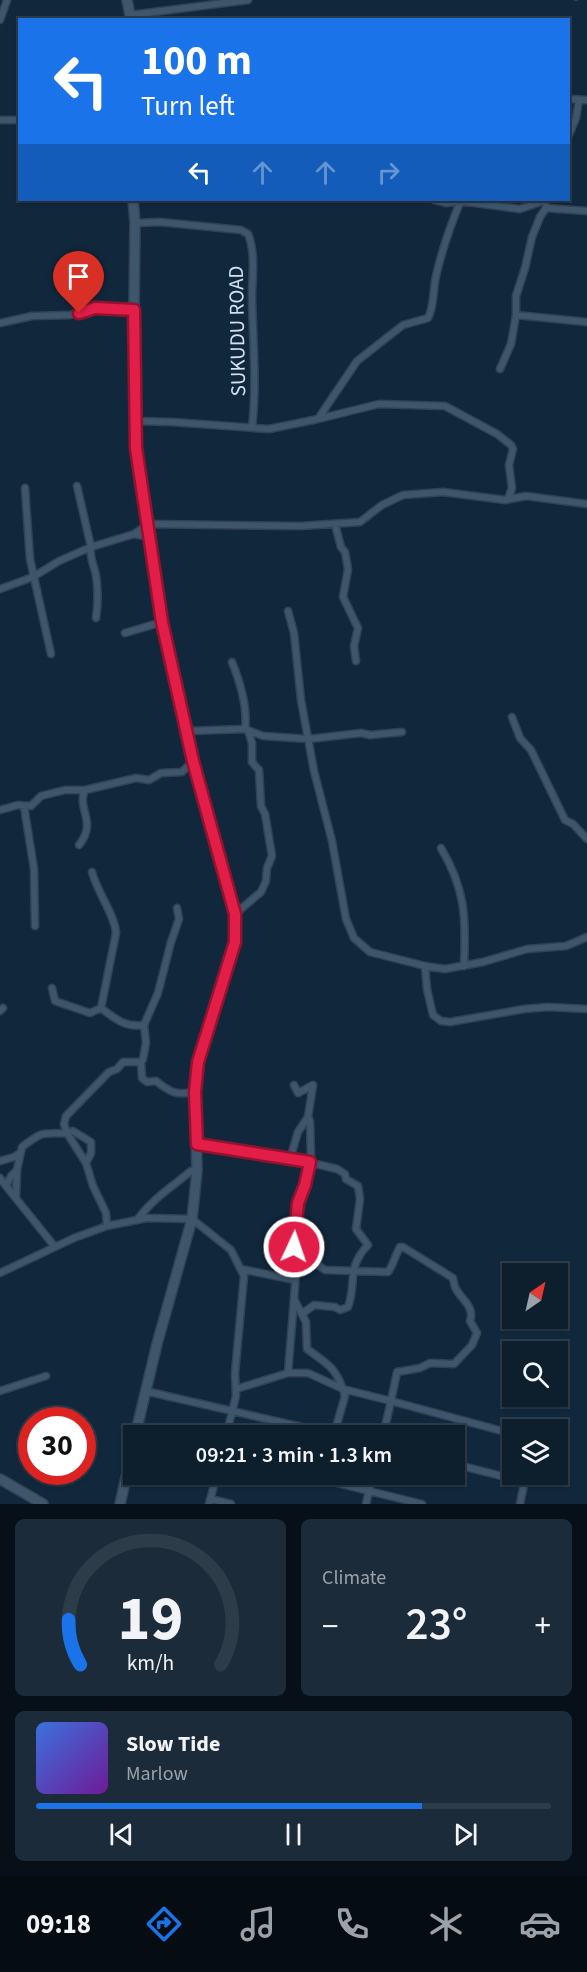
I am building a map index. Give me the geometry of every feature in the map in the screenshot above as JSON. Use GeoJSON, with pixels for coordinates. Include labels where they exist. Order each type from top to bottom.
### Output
{"type":"FeatureCollection","features":[{"type":"Feature","properties":{"kind":"main road"},"geometry":{"type":"LineString","coordinates":[[128,0],[130,17]]}},
{"type":"Feature","properties":{"kind":"main road"},"geometry":{"type":"LineString","coordinates":[[133,201],[136,448],[140,485],[149,525],[162,622],[193,761],[235,914],[235,942],[198,1062],[195,1092],[197,1172],[192,1219],[145,1391],[139,1425]]}},
{"type":"Feature","properties":{"kind":"main road"},"geometry":{"type":"LineString","coordinates":[[0,1479],[43,1504]]}},
{"type":"Feature","properties":{"kind":"main road"},"geometry":{"type":"LineString","coordinates":[[120,1504],[125,1485]]}},
{"type":"Feature","properties":{"kind":"street"},"geometry":{"type":"LineString","coordinates":[[0,20],[8,0]]}},
{"type":"Feature","properties":{"kind":"street"},"geometry":{"type":"LineString","coordinates":[[130,17],[248,0]]}},
{"type":"Feature","properties":{"kind":"street"},"geometry":{"type":"LineString","coordinates":[[570,99],[587,100]]}},
{"type":"Feature","properties":{"kind":"street"},"geometry":{"type":"LineString","coordinates":[[570,132],[576,118],[579,100]]}},
{"type":"Feature","properties":{"kind":"street"},"geometry":{"type":"LineString","coordinates":[[0,120],[18,120]]}},
{"type":"Feature","properties":{"kind":"street"},"geometry":{"type":"LineString","coordinates":[[438,201],[446,203],[456,201]]}},
{"type":"Feature","properties":{"kind":"street"},"geometry":{"type":"LineString","coordinates":[[318,419],[357,361],[403,325],[428,318],[432,312],[431,300],[438,267],[461,201]]}},
{"type":"Feature","properties":{"kind":"street"},"geometry":{"type":"LineString","coordinates":[[468,201],[520,209],[543,201]]}},
{"type":"Feature","properties":{"kind":"street"},"geometry":{"type":"LineString","coordinates":[[500,369],[511,344],[516,315],[516,296],[532,237],[546,208],[546,201]]}},
{"type":"Feature","properties":{"kind":"street"},"geometry":{"type":"LineString","coordinates":[[546,208],[587,211]]}},
{"type":"Feature","properties":{"kind":"street","name":"SUKUDU ROAD"},"geometry":{"type":"LineString","coordinates":[[135,223],[160,222],[241,230],[248,234],[252,260],[255,336],[252,428]]}},
{"type":"Feature","properties":{"kind":"street"},"geometry":{"type":"LineString","coordinates":[[0,323],[32,316],[70,315],[95,308],[134,310]]}},
{"type":"Feature","properties":{"kind":"street"},"geometry":{"type":"LineString","coordinates":[[516,315],[587,322]]}},
{"type":"Feature","properties":{"kind":"street"},"geometry":{"type":"LineString","coordinates":[[136,421],[269,429],[380,404],[446,406],[512,445],[509,465],[512,488],[508,499]]}},
{"type":"Feature","properties":{"kind":"street"},"geometry":{"type":"LineString","coordinates":[[77,486],[96,575],[98,604],[96,618]]}},
{"type":"Feature","properties":{"kind":"street"},"geometry":{"type":"LineString","coordinates":[[25,488],[30,559],[51,654]]}},
{"type":"Feature","properties":{"kind":"street"},"geometry":{"type":"LineString","coordinates":[[0,588],[33,577],[60,561],[91,547],[134,534],[149,525],[301,526],[360,522],[382,505],[403,495],[443,492],[508,499],[526,496],[587,504]]}},
{"type":"Feature","properties":{"kind":"street"},"geometry":{"type":"LineString","coordinates":[[335,524],[340,547],[345,552],[348,569],[343,597],[358,628],[354,646],[356,661]]}},
{"type":"Feature","properties":{"kind":"street"},"geometry":{"type":"LineString","coordinates":[[134,534],[150,537]]}},
{"type":"Feature","properties":{"kind":"street"},"geometry":{"type":"LineString","coordinates":[[288,611],[294,633],[301,700],[314,771],[332,841],[350,930],[354,938],[370,952],[446,969],[526,949],[566,946],[587,937]]}},
{"type":"Feature","properties":{"kind":"street"},"geometry":{"type":"LineString","coordinates":[[125,633],[162,622]]}},
{"type":"Feature","properties":{"kind":"street"},"geometry":{"type":"LineString","coordinates":[[232,662],[238,675],[245,708],[247,729],[252,743],[252,762],[259,770],[261,806],[265,814],[272,856],[261,892],[235,914]]}},
{"type":"Feature","properties":{"kind":"street"},"geometry":{"type":"LineString","coordinates":[[512,717],[520,738],[531,750],[565,820],[573,824],[587,839]]}},
{"type":"Feature","properties":{"kind":"street"},"geometry":{"type":"LineString","coordinates":[[188,731],[247,729],[263,736],[309,739],[361,733],[370,735],[402,732]]}},
{"type":"Feature","properties":{"kind":"street"},"geometry":{"type":"LineString","coordinates":[[0,810],[18,805],[31,806],[41,796],[65,790],[85,790],[136,778],[149,780],[161,773],[182,772],[193,761]]}},
{"type":"Feature","properties":{"kind":"street"},"geometry":{"type":"LineString","coordinates":[[79,845],[87,832],[87,816],[82,795],[85,790]]}},
{"type":"Feature","properties":{"kind":"street"},"geometry":{"type":"LineString","coordinates":[[24,806],[34,869],[35,926]]}},
{"type":"Feature","properties":{"kind":"street"},"geometry":{"type":"LineString","coordinates":[[441,848],[456,876],[464,910],[464,966]]}},
{"type":"Feature","properties":{"kind":"street"},"geometry":{"type":"LineString","coordinates":[[92,872],[99,894],[115,925],[116,933],[101,1008]]}},
{"type":"Feature","properties":{"kind":"street"},"geometry":{"type":"LineString","coordinates":[[177,908],[179,919],[158,993],[144,1025],[146,1043],[144,1059],[141,1062],[142,1078],[147,1082],[156,1081],[166,1089],[178,1094],[195,1092]]}},
{"type":"Feature","properties":{"kind":"street"},"geometry":{"type":"LineString","coordinates":[[425,966],[433,1016],[441,1021],[548,1007],[587,1009]]}},
{"type":"Feature","properties":{"kind":"street"},"geometry":{"type":"LineString","coordinates":[[52,988],[53,997],[58,1003],[90,1013],[101,1008]]}},
{"type":"Feature","properties":{"kind":"street"},"geometry":{"type":"LineString","coordinates":[[101,1008],[117,1021],[133,1027],[144,1025]]}},
{"type":"Feature","properties":{"kind":"street"},"geometry":{"type":"LineString","coordinates":[[107,1226],[106,1213],[93,1186],[86,1163],[67,1133],[64,1124],[66,1116],[109,1072],[117,1069],[123,1062],[141,1062]]}},
{"type":"Feature","properties":{"kind":"street"},"geometry":{"type":"LineString","coordinates":[[288,1373],[297,1262],[294,1227],[298,1203],[310,1162],[311,1140],[308,1117],[313,1085],[298,1093],[294,1085]]}},
{"type":"Feature","properties":{"kind":"street"},"geometry":{"type":"LineString","coordinates":[[290,1159],[298,1132],[308,1117]]}},
{"type":"Feature","properties":{"kind":"street"},"geometry":{"type":"LineString","coordinates":[[16,1198],[17,1170],[22,1147],[38,1134],[73,1131],[91,1142],[91,1153],[86,1163]]}},
{"type":"Feature","properties":{"kind":"street"},"geometry":{"type":"LineString","coordinates":[[197,1144],[337,1168],[345,1174],[346,1179],[358,1186],[360,1199],[356,1229],[368,1245],[358,1255],[353,1271],[353,1295],[348,1307],[340,1310],[335,1307],[314,1305],[302,1314]]}},
{"type":"Feature","properties":{"kind":"street"},"geometry":{"type":"LineString","coordinates":[[0,1161],[20,1153]]}},
{"type":"Feature","properties":{"kind":"street"},"geometry":{"type":"LineString","coordinates":[[6,1186],[10,1176],[17,1170]]}},
{"type":"Feature","properties":{"kind":"street"},"geometry":{"type":"LineString","coordinates":[[138,1219],[168,1190],[192,1171],[197,1172]]}},
{"type":"Feature","properties":{"kind":"street"},"geometry":{"type":"LineString","coordinates":[[0,1178],[55,1247]]}},
{"type":"Feature","properties":{"kind":"street"},"geometry":{"type":"LineString","coordinates":[[0,1273],[107,1226],[138,1219],[167,1217],[192,1219],[231,1250],[244,1276],[235,1373],[236,1389],[229,1425]]}},
{"type":"Feature","properties":{"kind":"street"},"geometry":{"type":"LineString","coordinates":[[297,1262],[318,1265],[325,1270],[388,1272],[400,1246],[453,1278],[456,1288],[468,1305],[472,1315],[470,1321],[477,1333],[472,1345],[454,1364],[430,1363],[420,1368],[397,1372],[386,1425]]}},
{"type":"Feature","properties":{"kind":"street"},"geometry":{"type":"LineString","coordinates":[[240,1269],[296,1280]]}},
{"type":"Feature","properties":{"kind":"street"},"geometry":{"type":"LineString","coordinates":[[294,1299],[306,1322],[307,1349],[334,1368],[343,1389],[345,1395],[340,1425]]}},
{"type":"Feature","properties":{"kind":"street"},"geometry":{"type":"LineString","coordinates":[[236,1389],[288,1373],[308,1373],[343,1389],[502,1431]]}},
{"type":"Feature","properties":{"kind":"street"},"geometry":{"type":"LineString","coordinates":[[0,1391],[46,1376]]}},
{"type":"Feature","properties":{"kind":"street"},"geometry":{"type":"LineString","coordinates":[[145,1391],[298,1425]]}},
{"type":"Feature","properties":{"kind":"street"},"geometry":{"type":"LineString","coordinates":[[465,1467],[502,1476]]}},
{"type":"Feature","properties":{"kind":"street"},"geometry":{"type":"LineString","coordinates":[[214,1485],[210,1502],[231,1504]]}},
{"type":"Feature","properties":{"kind":"street"},"geometry":{"type":"LineString","coordinates":[[345,1485],[422,1504]]}},
{"type":"Feature","properties":{"kind":"street"},"geometry":{"type":"LineString","coordinates":[[366,1504],[370,1485]]}},
{"type":"Feature","properties":{"kind":"street"},"geometry":{"type":"LineString","coordinates":[[520,1504],[524,1485]]}},
{"type":"Feature","properties":{"kind":"route"},"geometry":{"type":"LineString","coordinates":[[79,313],[95,308],[134,310],[136,448],[162,622],[193,761],[235,914],[235,942],[198,1062],[195,1092],[197,1144],[310,1162],[298,1203],[294,1227],[294,1247]]}}]}
